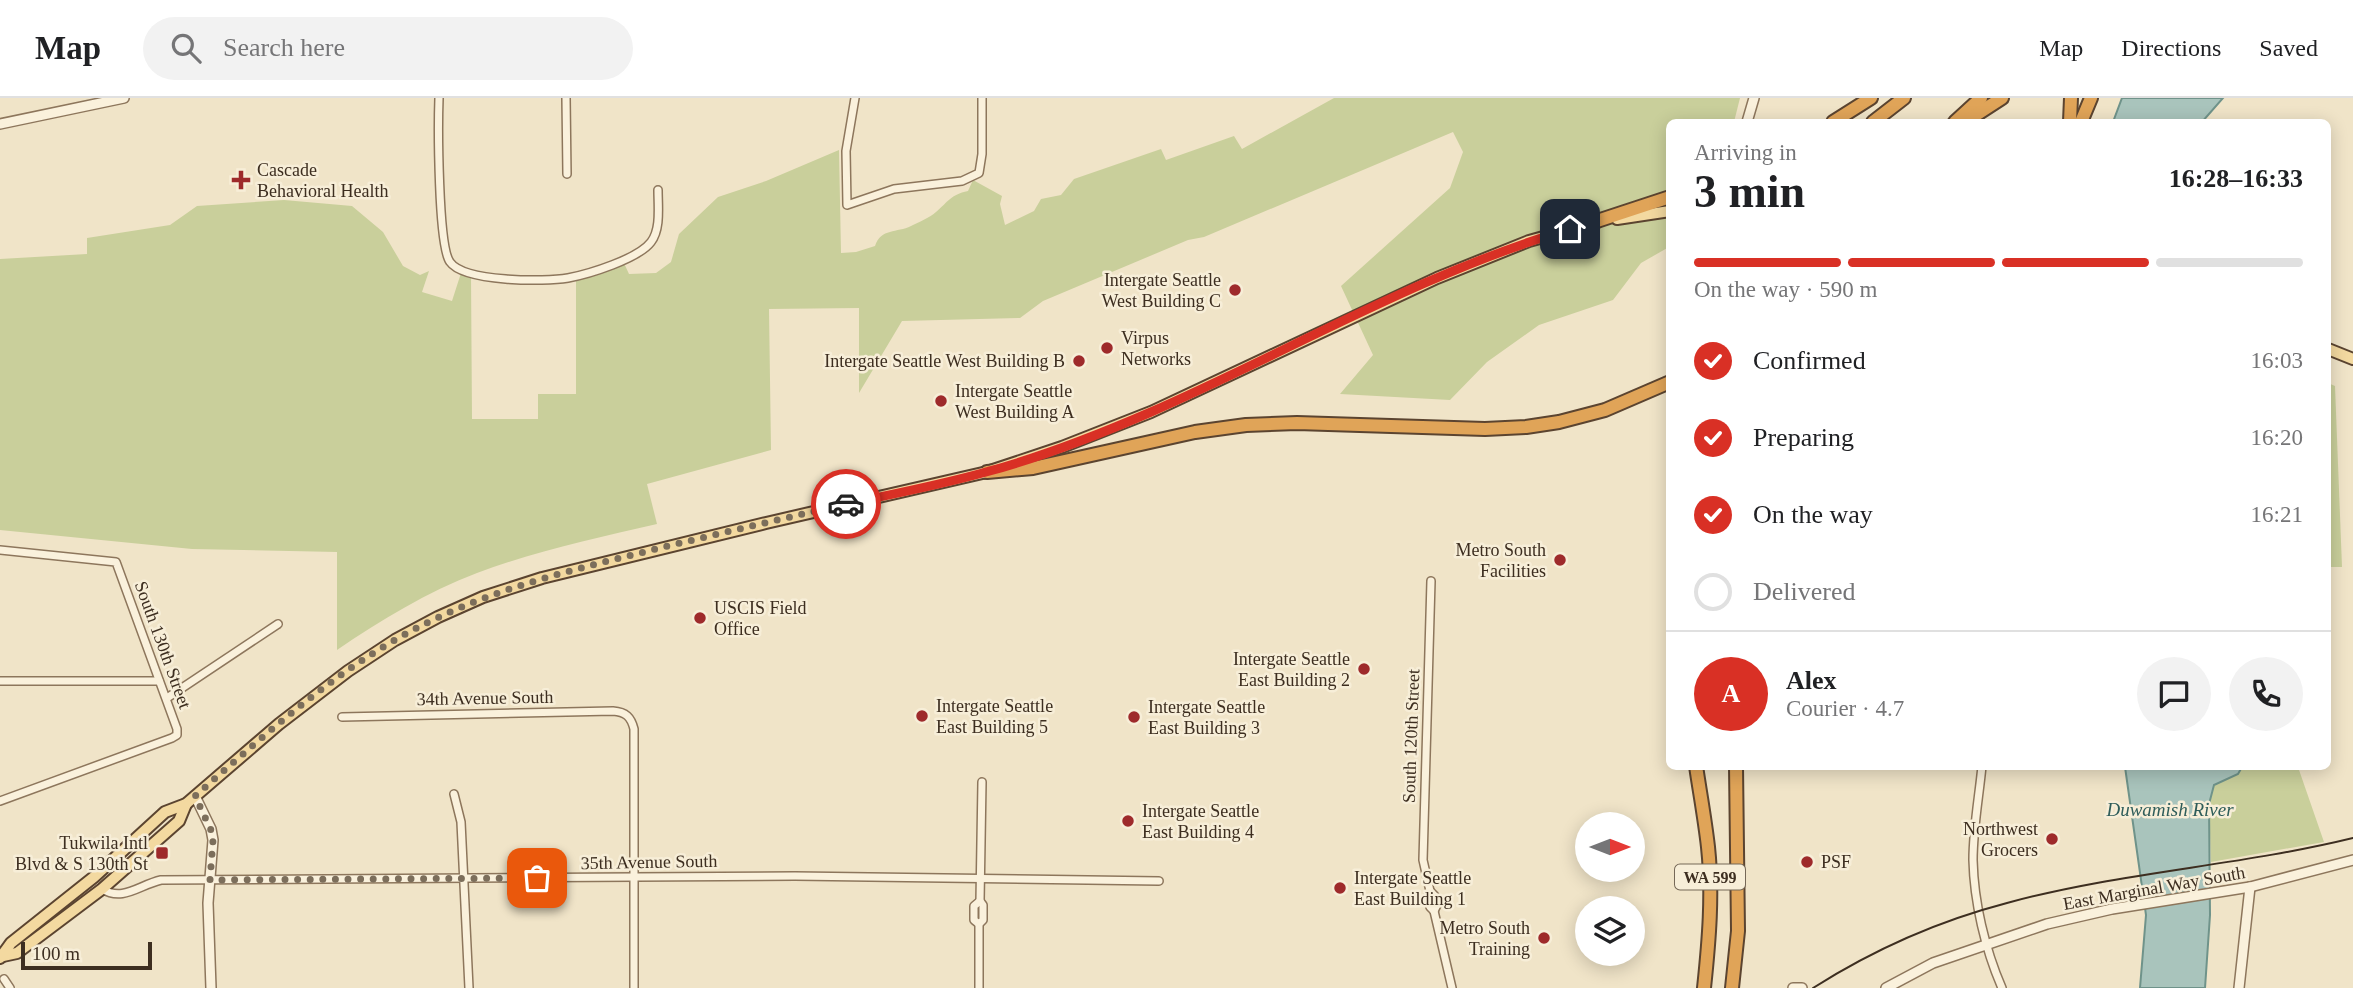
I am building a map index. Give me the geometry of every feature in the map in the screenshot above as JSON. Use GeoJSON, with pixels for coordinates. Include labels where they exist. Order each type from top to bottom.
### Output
{"type":"FeatureCollection","features":[{"type":"Feature","properties":{"kind":"highway"},"geometry":{"type":"LineString","coordinates":[[1838,119],[1871,98]]}},
{"type":"Feature","properties":{"kind":"highway"},"geometry":{"type":"LineString","coordinates":[[1877,119],[1904,98]]}},
{"type":"Feature","properties":{"kind":"highway"},"geometry":{"type":"LineString","coordinates":[[1958,119],[1980,98]]}},
{"type":"Feature","properties":{"kind":"highway"},"geometry":{"type":"LineString","coordinates":[[1970,119],[2002,98]]}},
{"type":"Feature","properties":{"kind":"highway"},"geometry":{"type":"LineString","coordinates":[[2070,119],[2071,98]]}},
{"type":"Feature","properties":{"kind":"highway"},"geometry":{"type":"LineString","coordinates":[[2082,119],[2091,98]]}},
{"type":"Feature","properties":{"kind":"highway"},"geometry":{"type":"LineString","coordinates":[[1591,223],[1666,198]]}},
{"type":"Feature","properties":{"kind":"highway"},"geometry":{"type":"LineString","coordinates":[[987,472],[1033,468],[1195,432],[1246,425],[1309,423],[1485,429],[1527,427],[1605,410],[1666,384]]}},
{"type":"Feature","properties":{"kind":"highway","name":"WA 599"},"geometry":{"type":"LineString","coordinates":[[1697,770],[1710,881],[1710,937],[1704,988]]}},
{"type":"Feature","properties":{"kind":"highway","name":"WA 599"},"geometry":{"type":"LineString","coordinates":[[1732,988],[1738,931],[1738,770]]}},
{"type":"Feature","properties":{"kind":"main road"},"geometry":{"type":"LineString","coordinates":[[2,957],[11,943],[94,877],[165,812],[190,800],[279,724],[348,671],[395,640],[483,597],[603,562],[987,472],[1062,447],[1151,412],[1437,278],[1529,241],[1591,223],[1666,212]]}},
{"type":"Feature","properties":{"kind":"main road"},"geometry":{"type":"LineString","coordinates":[[2331,350],[2353,359]]}},
{"type":"Feature","properties":{"kind":"main road"},"geometry":{"type":"LineString","coordinates":[[2,957],[17,953],[102,889],[179,821],[190,800]]}},
{"type":"Feature","properties":{"kind":"street"},"geometry":{"type":"LineString","coordinates":[[0,124],[124,98]]}},
{"type":"Feature","properties":{"kind":"street"},"geometry":{"type":"LineString","coordinates":[[439,98],[443,240],[446,256],[460,271],[473,276],[505,279],[567,278],[601,269],[650,244],[656,234],[658,190]]}},
{"type":"Feature","properties":{"kind":"street"},"geometry":{"type":"LineString","coordinates":[[566,98],[566,174]]}},
{"type":"Feature","properties":{"kind":"street"},"geometry":{"type":"LineString","coordinates":[[855,98],[846,151],[847,205],[894,189],[961,181],[979,173],[982,163],[982,98]]}},
{"type":"Feature","properties":{"kind":"street"},"geometry":{"type":"LineString","coordinates":[[1748,119],[1754,98]]}},
{"type":"Feature","properties":{"kind":"street","name":"South 130th Street"},"geometry":{"type":"LineString","coordinates":[[0,550],[116,562],[177,729],[177,735],[172,738],[0,801]]}},
{"type":"Feature","properties":{"kind":"street","name":"South 120th Street"},"geometry":{"type":"LineString","coordinates":[[1431,581],[1423,860],[1430,891],[1435,896],[1437,905],[1434,911],[1452,988]]}},
{"type":"Feature","properties":{"kind":"street"},"geometry":{"type":"LineString","coordinates":[[167,698],[278,624]]}},
{"type":"Feature","properties":{"kind":"street"},"geometry":{"type":"LineString","coordinates":[[0,681],[159,681]]}},
{"type":"Feature","properties":{"kind":"street","name":"34th Avenue South"},"geometry":{"type":"LineString","coordinates":[[341,717],[622,712],[628,716],[634,729],[635,878]]}},
{"type":"Feature","properties":{"kind":"street"},"geometry":{"type":"LineString","coordinates":[[1982,770],[1973,860],[1977,902],[2002,988]]}},
{"type":"Feature","properties":{"kind":"street"},"geometry":{"type":"LineString","coordinates":[[979,988],[979,924],[983,920],[983,905],[979,901],[982,782]]}},
{"type":"Feature","properties":{"kind":"street"},"geometry":{"type":"LineString","coordinates":[[454,794],[461,822],[469,988]]}},
{"type":"Feature","properties":{"kind":"street"},"geometry":{"type":"LineString","coordinates":[[190,800],[211,830],[213,840],[208,903],[211,988]]}},
{"type":"Feature","properties":{"kind":"street","name":"East Marginal Way South"},"geometry":{"type":"LineString","coordinates":[[1885,988],[1933,963],[2047,924],[2112,909],[2246,888],[2353,860]]}},
{"type":"Feature","properties":{"kind":"street","name":"35th Avenue South"},"geometry":{"type":"LineString","coordinates":[[102,889],[112,895],[122,895],[161,880],[795,876],[1159,881]]}},
{"type":"Feature","properties":{"kind":"street"},"geometry":{"type":"LineString","coordinates":[[634,988],[635,878]]}},
{"type":"Feature","properties":{"kind":"street"},"geometry":{"type":"LineString","coordinates":[[2239,988],[2246,888]]}},
{"type":"Feature","properties":{"kind":"street"},"geometry":{"type":"LineString","coordinates":[[4,979],[10,988]]}},
{"type":"Feature","properties":{"kind":"street"},"geometry":{"type":"LineString","coordinates":[[1793,988],[1802,988]]}},
{"type":"Feature","properties":{"kind":"green space"},"geometry":{"type":"Polygon","coordinates":[[[1334,98],[1740,98],[1735,119],[1666,119],[1666,249],[1641,263],[1613,300],[1539,325],[1487,362],[1450,400],[1340,394],[1373,355],[1341,286],[1450,188],[1463,152],[1453,132],[1204,237],[1188,240],[1043,301],[1020,318],[902,321],[859,393],[859,308],[769,309],[771,450],[647,484],[657,524],[544,552],[477,573],[405,607],[337,650],[337,552],[192,549],[0,530],[0,259],[87,254],[87,238],[170,225],[197,206],[284,200],[352,206],[383,232],[403,266],[420,275],[429,271],[422,292],[452,301],[461,273],[471,276],[472,419],[538,419],[538,394],[576,394],[576,276],[623,261],[629,274],[656,273],[671,262],[679,234],[718,197],[766,181],[839,150],[841,253],[875,246],[881,236],[930,216],[953,197],[968,191],[973,180],[1002,196],[1000,204],[1005,225],[1034,211],[1041,199],[1061,195],[1074,179],[1161,149],[1166,160],[1234,136],[1242,149],[1334,98]]]}},
{"type":"Feature","properties":{"kind":"green space"},"geometry":{"type":"Polygon","coordinates":[[[2331,384],[2335,386],[2342,567],[2331,567],[2331,384]]]}},
{"type":"Feature","properties":{"kind":"green space"},"geometry":{"type":"Polygon","coordinates":[[[2212,770],[2299,770],[2324,842],[2211,862],[2209,804],[2214,785],[2212,770]]]}},
{"type":"Feature","properties":{"kind":"water"},"geometry":{"type":"Polygon","coordinates":[[[2122,98],[2223,98],[2205,119],[2114,119],[2122,98]]]}},
{"type":"Feature","properties":{"kind":"water","name":"Duwamish River"},"geometry":{"type":"Polygon","coordinates":[[[2125,770],[2240,770],[2238,774],[2214,785],[2209,804],[2210,915],[2205,988],[2140,988],[2146,915],[2125,770]]]}},
{"type":"Feature","properties":{"kind":"tram line"},"geometry":{"type":"LineString","coordinates":[[1813,988],[1859,961],[1907,938],[1981,910],[2050,892],[2267,856],[2353,838]]}},
{"type":"Feature","properties":{"kind":"way so far"},"geometry":{"type":"LineString","coordinates":[[537,878],[210,880],[213,840],[195,796],[236,759],[348,671],[395,640],[438,617],[483,597],[542,578],[846,504]]}},
{"type":"Feature","properties":{"kind":"place","name":"Cascade Behavioral Health"},"geometry":{"type":"Point","coordinates":[241,180]}},
{"type":"Feature","properties":{"kind":"place","name":"Intergate Seattle West Building C"},"geometry":{"type":"Point","coordinates":[1235,290]}},
{"type":"Feature","properties":{"kind":"place","name":"Virpus Networks"},"geometry":{"type":"Point","coordinates":[1107,348]}},
{"type":"Feature","properties":{"kind":"place","name":"Intergate Seattle West Building B"},"geometry":{"type":"Point","coordinates":[1079,361]}},
{"type":"Feature","properties":{"kind":"place","name":"Intergate Seattle West Building A"},"geometry":{"type":"Point","coordinates":[941,401]}},
{"type":"Feature","properties":{"kind":"place","name":"Metro South Facilities"},"geometry":{"type":"Point","coordinates":[1560,560]}},
{"type":"Feature","properties":{"kind":"place","name":"USCIS Field Office"},"geometry":{"type":"Point","coordinates":[700,618]}},
{"type":"Feature","properties":{"kind":"place","name":"Intergate Seattle East Building 2"},"geometry":{"type":"Point","coordinates":[1364,669]}},
{"type":"Feature","properties":{"kind":"place","name":"Intergate Seattle East Building 5"},"geometry":{"type":"Point","coordinates":[922,716]}},
{"type":"Feature","properties":{"kind":"place","name":"Intergate Seattle East Building 3"},"geometry":{"type":"Point","coordinates":[1134,717]}},
{"type":"Feature","properties":{"kind":"place","name":"Intergate Seattle East Building 4"},"geometry":{"type":"Point","coordinates":[1128,821]}},
{"type":"Feature","properties":{"kind":"place","name":"Northwest Grocers"},"geometry":{"type":"Point","coordinates":[2052,839]}},
{"type":"Feature","properties":{"kind":"place","name":"Tukwila Intl Blvd & S 130th St"},"geometry":{"type":"Point","coordinates":[162,853]}},
{"type":"Feature","properties":{"kind":"place","name":"PSF"},"geometry":{"type":"Point","coordinates":[1807,862]}},
{"type":"Feature","properties":{"kind":"place","name":"Intergate Seattle East Building 1"},"geometry":{"type":"Point","coordinates":[1340,888]}},
{"type":"Feature","properties":{"kind":"place","name":"Metro South Training"},"geometry":{"type":"Point","coordinates":[1544,938]}},
{"type":"Feature","properties":{"kind":"route"},"geometry":{"type":"LineString","coordinates":[[846,504],[987,472],[1062,447],[1151,412],[1437,278],[1529,241],[1570,229]]}}]}
